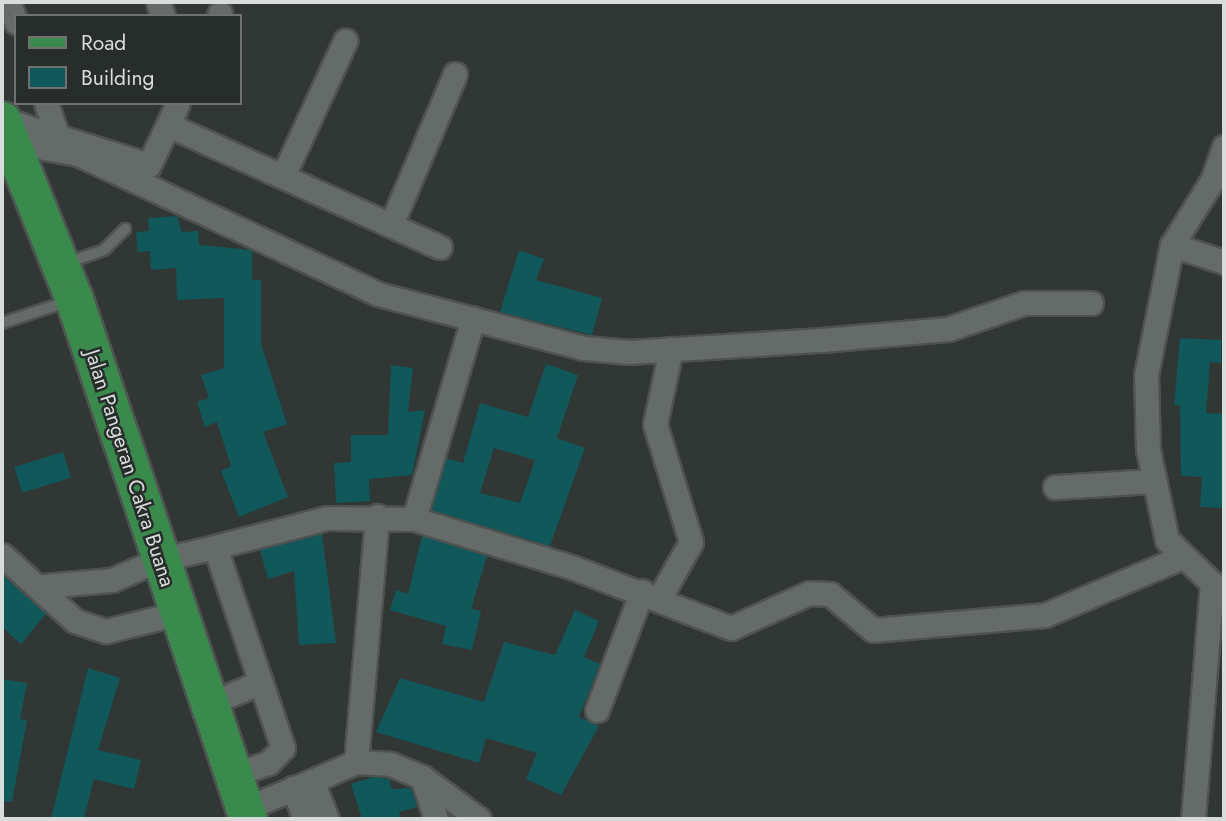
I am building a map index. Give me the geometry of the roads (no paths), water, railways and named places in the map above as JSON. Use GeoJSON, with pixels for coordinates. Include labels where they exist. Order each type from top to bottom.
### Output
{"type":"FeatureCollection","features":[{"type":"Feature","properties":{"kind":"main road","name":"Jalan Pangeran Cakra Buana"},"geometry":{"type":"LineString","coordinates":[[4,127],[58,265],[66,301],[151,564],[211,703],[236,774],[246,814]]}},
{"type":"Feature","properties":{"kind":"street"},"geometry":{"type":"LineString","coordinates":[[283,176],[345,41]]}},
{"type":"Feature","properties":{"kind":"street"},"geometry":{"type":"LineString","coordinates":[[391,225],[456,74]]}},
{"type":"Feature","properties":{"kind":"street"},"geometry":{"type":"LineString","coordinates":[[47,105],[58,137]]}},
{"type":"Feature","properties":{"kind":"street"},"geometry":{"type":"LineString","coordinates":[[4,127],[58,137],[149,165],[177,105]]}},
{"type":"Feature","properties":{"kind":"street"},"geometry":{"type":"LineString","coordinates":[[168,125],[440,247]]}},
{"type":"Feature","properties":{"kind":"street"},"geometry":{"type":"LineString","coordinates":[[4,127],[78,154],[314,268],[378,294],[584,348],[671,349],[948,329],[1024,303],[1091,303]]}},
{"type":"Feature","properties":{"kind":"street"},"geometry":{"type":"LineString","coordinates":[[1193,819],[1218,582],[1182,557],[1167,540],[1153,481],[1146,375],[1172,245],[1213,179],[1224,147]]}},
{"type":"Feature","properties":{"kind":"street"},"geometry":{"type":"LineString","coordinates":[[1172,245],[1224,262]]}},
{"type":"Feature","properties":{"kind":"street"},"geometry":{"type":"LineString","coordinates":[[414,519],[473,318]]}},
{"type":"Feature","properties":{"kind":"street"},"geometry":{"type":"LineString","coordinates":[[597,710],[651,594],[691,542],[655,424],[671,349]]}},
{"type":"Feature","properties":{"kind":"street"},"geometry":{"type":"LineString","coordinates":[[1055,487],[1153,481]]}},
{"type":"Feature","properties":{"kind":"street"},"geometry":{"type":"LineString","coordinates":[[43,586],[112,580],[151,564],[327,518],[377,516],[414,519],[651,594],[731,628],[786,599],[830,594],[873,630],[1045,614],[1182,557]]}},
{"type":"Feature","properties":{"kind":"street"},"geometry":{"type":"LineString","coordinates":[[356,762],[377,516]]}},
{"type":"Feature","properties":{"kind":"street"},"geometry":{"type":"LineString","coordinates":[[215,547],[283,748],[268,763],[236,774]]}},
{"type":"Feature","properties":{"kind":"street"},"geometry":{"type":"LineString","coordinates":[[2,555],[43,586],[75,621],[106,631],[171,614]]}},
{"type":"Feature","properties":{"kind":"street"},"geometry":{"type":"LineString","coordinates":[[211,703],[261,682]]}},
{"type":"Feature","properties":{"kind":"street"},"geometry":{"type":"LineString","coordinates":[[246,814],[303,784],[356,762],[390,764],[422,777],[479,819]]}},
{"type":"Feature","properties":{"kind":"street"},"geometry":{"type":"LineString","coordinates":[[422,777],[436,819]]}},
{"type":"Feature","properties":{"kind":"street"},"geometry":{"type":"LineString","coordinates":[[303,784],[305,819]]}},
{"type":"Feature","properties":{"kind":"street"},"geometry":{"type":"LineString","coordinates":[[303,784],[327,819]]}},
{"type":"Feature","properties":{"kind":"lane"},"geometry":{"type":"LineString","coordinates":[[58,265],[104,250],[125,229]]}},
{"type":"Feature","properties":{"kind":"lane"},"geometry":{"type":"LineString","coordinates":[[2,323],[66,301]]}}]}
